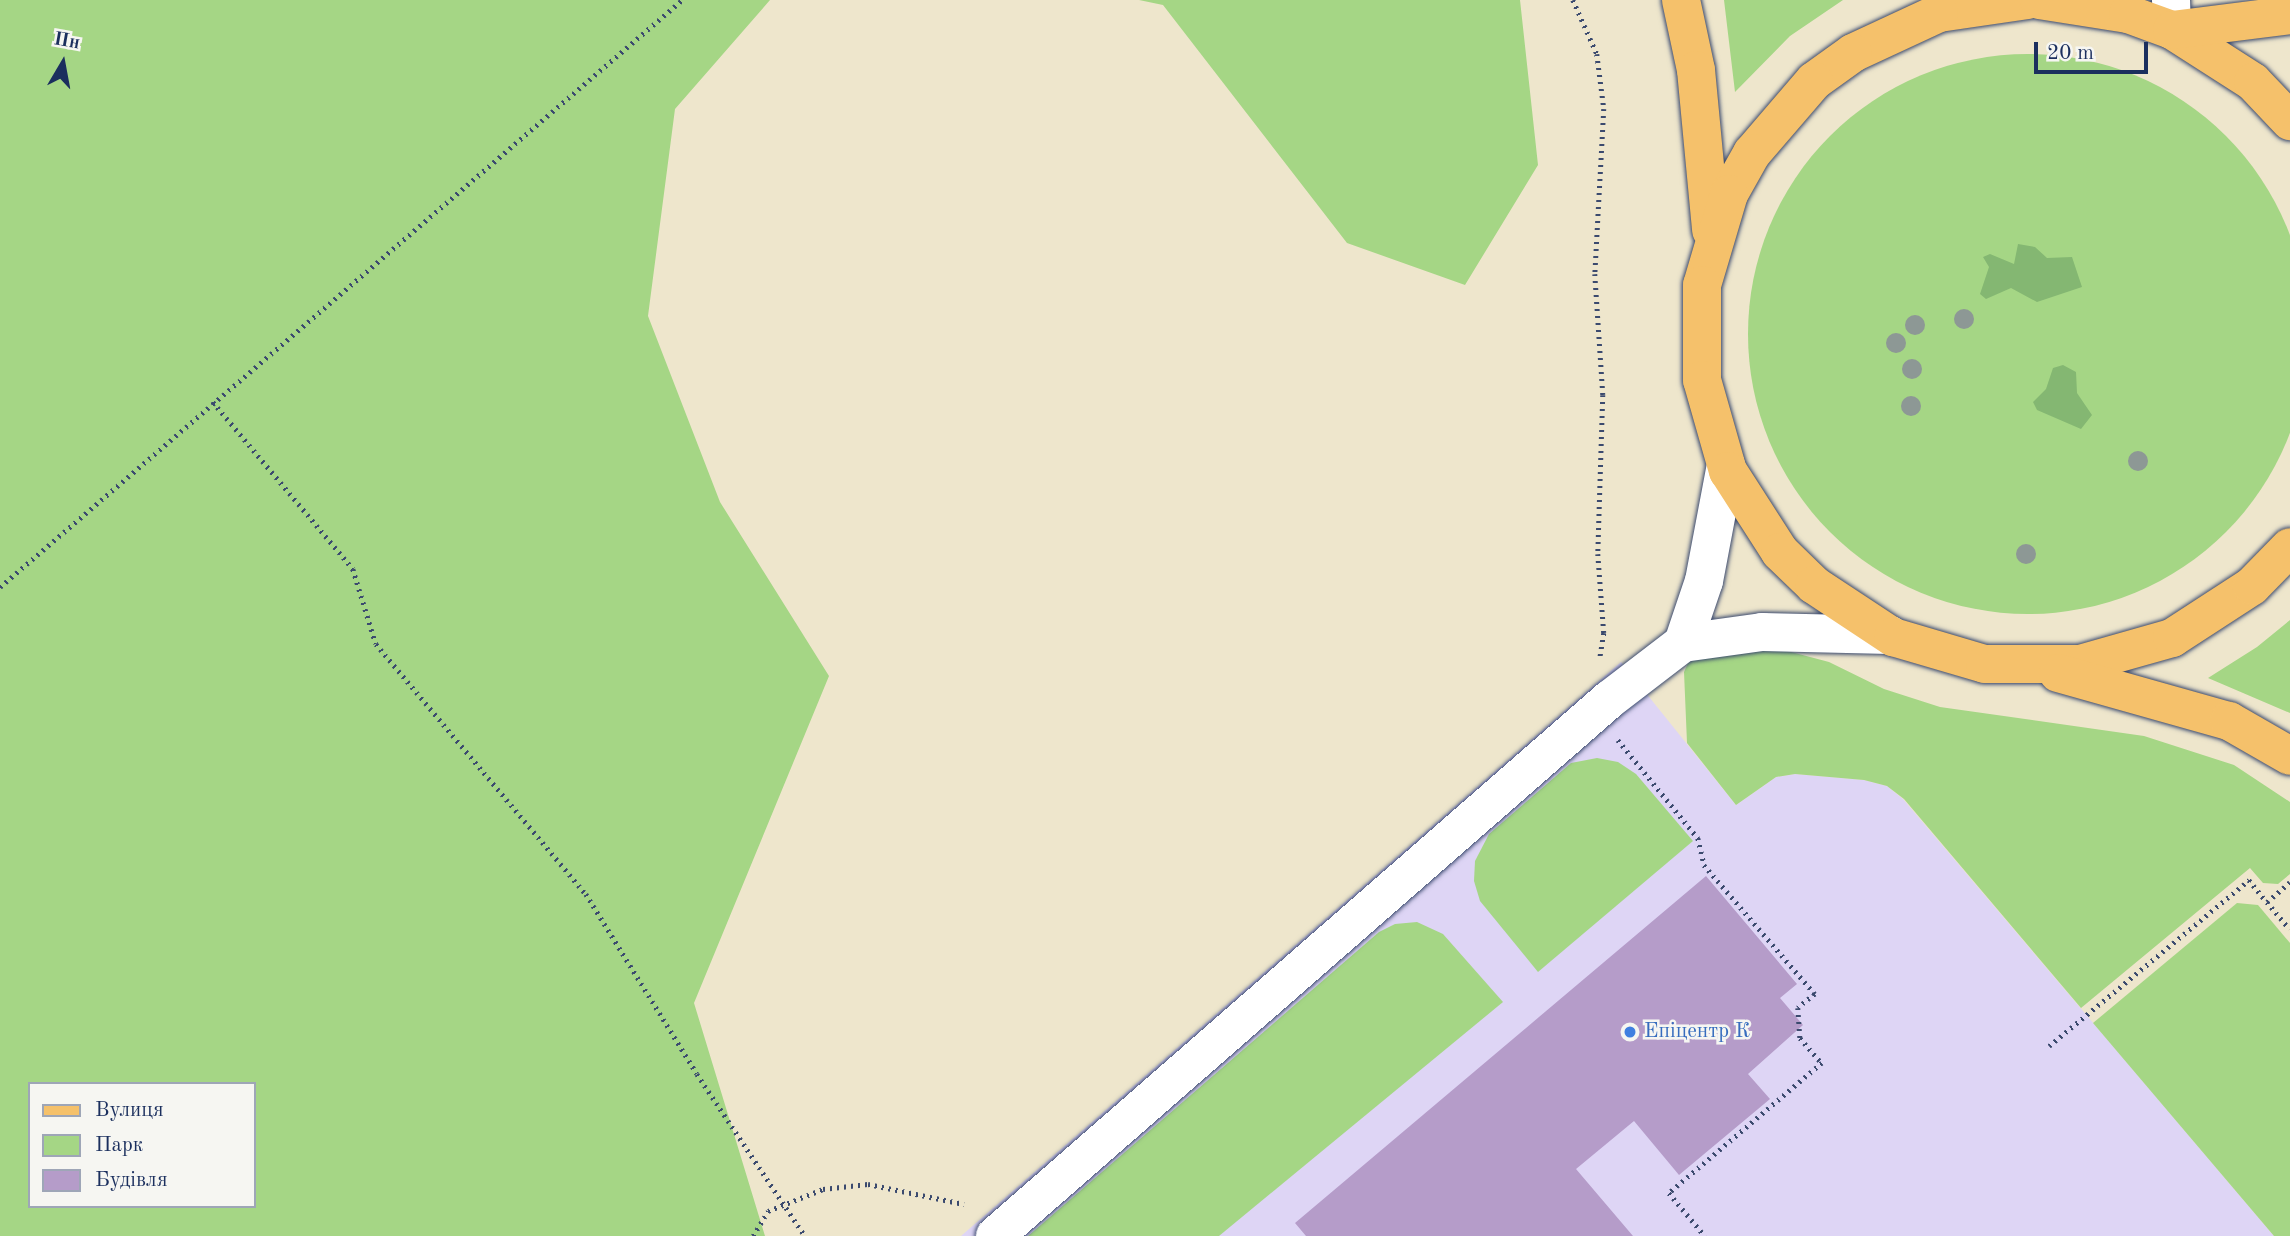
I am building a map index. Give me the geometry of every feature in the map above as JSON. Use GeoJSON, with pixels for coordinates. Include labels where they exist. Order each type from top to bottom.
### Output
{"type":"FeatureCollection","features":[{"type":"Feature","properties":{"kind":"main road"},"geometry":{"type":"LineString","coordinates":[[1681,0],[1696,70],[1712,239]]}},
{"type":"Feature","properties":{"kind":"main road"},"geometry":{"type":"LineString","coordinates":[[2028,0],[1939,13],[1894,30],[1824,74],[1780,115],[1752,153],[1729,194],[1712,239],[1698,333],[1702,380],[1726,465],[1751,514],[1780,552],[1814,585],[1890,635],[1938,654],[1985,664],[2032,667],[2080,664],[2172,638],[2252,586],[2290,547]]}},
{"type":"Feature","properties":{"kind":"main road"},"geometry":{"type":"LineString","coordinates":[[2039,0],[2128,14],[2290,15]]}},
{"type":"Feature","properties":{"kind":"main road"},"geometry":{"type":"LineString","coordinates":[[2172,15],[2253,82],[2290,121]]}},
{"type":"Feature","properties":{"kind":"main road"},"geometry":{"type":"LineString","coordinates":[[2032,667],[2229,721],[2290,756]]}},
{"type":"Feature","properties":{"kind":"lane"},"geometry":{"type":"LineString","coordinates":[[1683,643],[1704,581],[1726,465]]}},
{"type":"Feature","properties":{"kind":"lane"},"geometry":{"type":"LineString","coordinates":[[995,1236],[1610,699],[1683,643],[1762,632],[1890,635]]}},
{"type":"Feature","properties":{"kind":"path"},"geometry":{"type":"LineString","coordinates":[[0,587],[682,0]]}},
{"type":"Feature","properties":{"kind":"path"},"geometry":{"type":"LineString","coordinates":[[213,402],[353,569],[376,644],[586,894],[805,1236]]}},
{"type":"Feature","properties":{"kind":"path"},"geometry":{"type":"LineString","coordinates":[[2049,1046],[2249,880],[2290,929]]}},
{"type":"Feature","properties":{"kind":"path"},"geometry":{"type":"LineString","coordinates":[[2267,902],[2290,882]]}},
{"type":"Feature","properties":{"kind":"path"},"geometry":{"type":"LineString","coordinates":[[753,1236],[768,1211],[823,1189],[868,1184],[964,1205]]}},
{"type":"Feature","properties":{"kind":"shaded area"},"geometry":{"type":"Polygon","coordinates":[[[1621,662],[1736,805],[1776,777],[1795,774],[1864,780],[1887,786],[1903,799],[2274,1236],[961,1236],[1621,662]]]}},
{"type":"Feature","properties":{"kind":"green space"},"geometry":{"type":"Polygon","coordinates":[[[0,0],[770,0],[675,109],[648,316],[720,502],[829,676],[694,1003],[765,1236],[0,1236],[0,0]]]}},
{"type":"Feature","properties":{"kind":"green space"},"geometry":{"type":"Polygon","coordinates":[[[1139,0],[1520,0],[1538,165],[1465,285],[1347,243],[1163,5],[1139,0]]]}},
{"type":"Feature","properties":{"kind":"green space"},"geometry":{"type":"Polygon","coordinates":[[[1724,0],[1843,0],[1790,36],[1735,92],[1724,0]]]}},
{"type":"Feature","properties":{"kind":"green space"},"geometry":{"type":"Polygon","coordinates":[[[2028,54],[2083,59],[2135,75],[2184,101],[2226,136],[2261,178],[2291,239],[2291,429],[2287,441],[2261,490],[2226,532],[2184,567],[2135,593],[2083,609],[2028,614],[1973,609],[1921,593],[1872,567],[1830,532],[1795,490],[1769,441],[1753,389],[1748,334],[1753,279],[1769,227],[1795,178],[1830,136],[1872,101],[1921,75],[1973,59],[2028,54]]]}},
{"type":"Feature","properties":{"kind":"green space"},"geometry":{"type":"Polygon","coordinates":[[[2018,244],[2035,247],[2047,258],[2072,257],[2082,287],[2037,302],[2011,288],[1986,299],[1980,294],[1989,267],[1983,257],[1990,254],[2014,264],[2018,244]]]}},
{"type":"Feature","properties":{"kind":"green space"},"geometry":{"type":"Polygon","coordinates":[[[2063,365],[2076,372],[2077,393],[2092,415],[2081,429],[2037,410],[2033,402],[2046,389],[2053,368],[2063,365]]]}},
{"type":"Feature","properties":{"kind":"green space"},"geometry":{"type":"Polygon","coordinates":[[[2290,620],[2290,713],[2208,678],[2257,647],[2290,620]]]}},
{"type":"Feature","properties":{"kind":"green space"},"geometry":{"type":"Polygon","coordinates":[[[1776,648],[1829,662],[1884,689],[1940,707],[2144,736],[2234,765],[2290,802],[2290,874],[2278,884],[2263,883],[2250,868],[2081,1008],[1904,799],[1887,786],[1864,780],[1795,774],[1776,777],[1736,805],[1687,743],[1684,672],[1688,663],[1707,653],[1776,648]]]}},
{"type":"Feature","properties":{"kind":"green space"},"geometry":{"type":"Polygon","coordinates":[[[1597,758],[1618,762],[1636,774],[1693,841],[1538,972],[1480,901],[1474,881],[1475,861],[1489,834],[1571,763],[1597,758]]]}},
{"type":"Feature","properties":{"kind":"green space"},"geometry":{"type":"Polygon","coordinates":[[[2237,903],[2258,905],[2290,943],[2290,1236],[2274,1236],[2093,1023],[2237,903]]]}},
{"type":"Feature","properties":{"kind":"green space"},"geometry":{"type":"Polygon","coordinates":[[[1417,922],[1443,934],[1503,1002],[1219,1236],[1028,1236],[1379,932],[1395,924],[1417,922]]]}},
{"type":"Feature","properties":{"kind":"building","name":"Епіцентр К"},"geometry":{"type":"Polygon","coordinates":[[[1706,876],[1797,984],[1780,998],[1803,1025],[1748,1074],[1770,1099],[1679,1175],[1634,1121],[1576,1169],[1633,1236],[1306,1236],[1295,1223],[1706,876]]]}},
{"type":"Feature","properties":{"kind":"place","name":"Епіцентр К"},"geometry":{"type":"Point","coordinates":[1630,1032]}}]}
